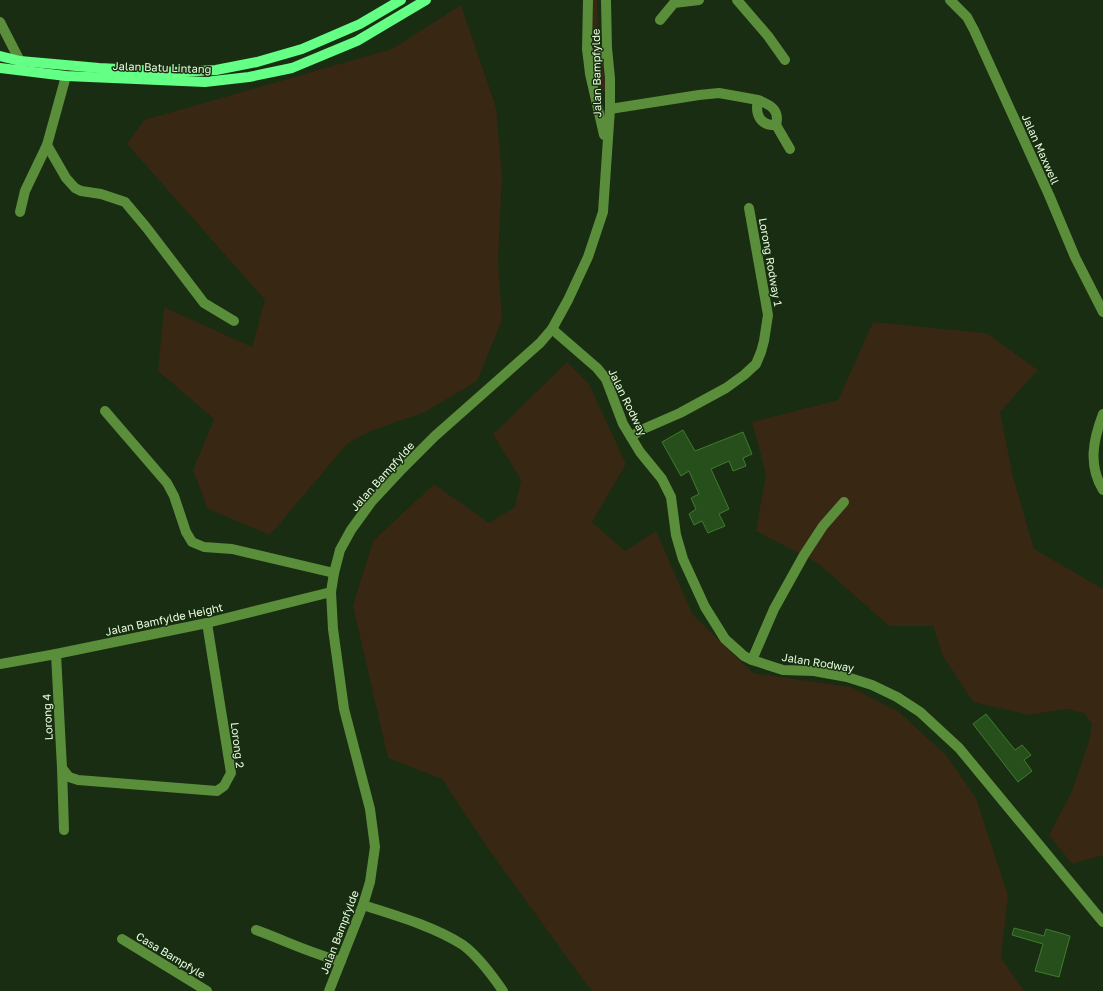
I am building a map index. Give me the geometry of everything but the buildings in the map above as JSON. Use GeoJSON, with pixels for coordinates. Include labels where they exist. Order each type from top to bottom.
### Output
{"type":"FeatureCollection","features":[{"type":"Feature","properties":{"kind":"main road","name":"Jalan Batu Lintang"},"geometry":{"type":"LineString","coordinates":[[0,56],[20,61],[99,68],[179,72],[216,70],[263,60],[302,49],[360,24],[401,0]]}},
{"type":"Feature","properties":{"kind":"main road","name":"Jalan Batu Lintang"},"geometry":{"type":"LineString","coordinates":[[0,68],[66,76],[204,82],[256,76],[292,68],[356,41],[426,0]]}},
{"type":"Feature","properties":{"kind":"street","name":"Jalan Bampfylde"},"geometry":{"type":"LineString","coordinates":[[588,0],[586,49],[590,74],[607,145]]}},
{"type":"Feature","properties":{"kind":"street","name":"Jalan Bampfylde"},"geometry":{"type":"LineString","coordinates":[[329,991],[364,905],[370,882],[375,847],[370,809],[344,709],[333,629],[331,592],[340,550],[351,530],[372,501],[435,436],[540,343],[552,329],[568,300],[588,257],[604,212],[610,109],[606,0]]}},
{"type":"Feature","properties":{"kind":"street"},"geometry":{"type":"LineString","coordinates":[[660,20],[674,4],[700,0]]}},
{"type":"Feature","properties":{"kind":"street"},"geometry":{"type":"LineString","coordinates":[[737,0],[768,36],[785,60]]}},
{"type":"Feature","properties":{"kind":"street","name":"Jalan Maxwell"},"geometry":{"type":"LineString","coordinates":[[950,0],[967,17],[974,30],[1049,196],[1075,258],[1103,312]]}},
{"type":"Feature","properties":{"kind":"street"},"geometry":{"type":"LineString","coordinates":[[0,22],[20,61]]}},
{"type":"Feature","properties":{"kind":"street"},"geometry":{"type":"LineString","coordinates":[[586,49],[591,55],[599,56],[607,48]]}},
{"type":"Feature","properties":{"kind":"street"},"geometry":{"type":"LineString","coordinates":[[20,212],[25,191],[48,144],[66,76]]}},
{"type":"Feature","properties":{"kind":"street"},"geometry":{"type":"LineString","coordinates":[[610,109],[699,94],[719,93],[758,100],[770,105],[776,112],[776,125],[790,149]]}},
{"type":"Feature","properties":{"kind":"street"},"geometry":{"type":"LineString","coordinates":[[758,100],[757,110],[759,117],[766,123],[776,125]]}},
{"type":"Feature","properties":{"kind":"street"},"geometry":{"type":"LineString","coordinates":[[48,144],[66,178],[75,188],[82,191],[101,194],[125,202],[204,303],[234,321]]}},
{"type":"Feature","properties":{"kind":"street","name":"Lorong Rodway 1"},"geometry":{"type":"LineString","coordinates":[[630,437],[641,430],[680,413],[726,388],[756,364],[764,341],[768,314],[749,208]]}},
{"type":"Feature","properties":{"kind":"street","name":"Jalan Rodway"},"geometry":{"type":"LineString","coordinates":[[552,329],[597,368],[606,379],[623,424],[630,437],[662,479],[671,497],[676,535],[683,559],[705,607],[725,639],[744,656],[752,660],[783,670],[814,671],[853,679],[872,685],[891,694],[920,712],[959,748],[1103,922]]}},
{"type":"Feature","properties":{"kind":"street"},"geometry":{"type":"LineString","coordinates":[[105,411],[167,483],[174,496],[186,532],[192,542],[204,547],[232,549],[334,573]]}},
{"type":"Feature","properties":{"kind":"street"},"geometry":{"type":"LineString","coordinates":[[1103,414],[1095,442],[1093,461],[1097,480],[1103,490]]}},
{"type":"Feature","properties":{"kind":"street"},"geometry":{"type":"LineString","coordinates":[[752,660],[774,609],[804,555],[822,526],[844,502]]}},
{"type":"Feature","properties":{"kind":"street","name":"Jalan Bamfylde Height"},"geometry":{"type":"LineString","coordinates":[[0,664],[208,623],[331,592]]}},
{"type":"Feature","properties":{"kind":"street","name":"Lorong 2"},"geometry":{"type":"LineString","coordinates":[[62,768],[69,777],[78,780],[217,791],[224,786],[231,773],[208,623]]}},
{"type":"Feature","properties":{"kind":"street","name":"Lorong 4"},"geometry":{"type":"LineString","coordinates":[[56,654],[64,830]]}},
{"type":"Feature","properties":{"kind":"street"},"geometry":{"type":"LineString","coordinates":[[364,905],[417,922],[463,946],[480,960],[503,991]]}},
{"type":"Feature","properties":{"kind":"street"},"geometry":{"type":"LineString","coordinates":[[256,930],[327,958],[341,961]]}},
{"type":"Feature","properties":{"kind":"street","name":"Casa Bampfyle"},"geometry":{"type":"LineString","coordinates":[[122,939],[207,991]]}},
{"type":"Feature","properties":{"kind":"shaded area"},"geometry":{"type":"Polygon","coordinates":[[[593,0],[597,0],[599,52],[592,52],[593,0]]]}},
{"type":"Feature","properties":{"kind":"shaded area"},"geometry":{"type":"Polygon","coordinates":[[[461,5],[496,107],[502,176],[498,260],[502,320],[477,381],[425,412],[371,431],[348,443],[270,535],[208,509],[193,470],[214,419],[158,371],[164,307],[252,347],[265,300],[127,144],[144,120],[392,49],[461,5]]]}},
{"type":"Feature","properties":{"kind":"shaded area"},"geometry":{"type":"Polygon","coordinates":[[[603,63],[606,91],[601,92],[592,65],[603,63]]]}},
{"type":"Feature","properties":{"kind":"shaded area"},"geometry":{"type":"Polygon","coordinates":[[[873,322],[986,333],[1038,370],[1000,412],[1013,477],[1034,549],[1103,589],[1103,855],[1072,864],[1049,835],[1072,791],[1089,741],[1092,724],[1084,713],[1066,709],[1029,715],[973,702],[943,656],[933,626],[889,626],[819,564],[756,531],[766,474],[752,422],[838,400],[873,322]]]}},
{"type":"Feature","properties":{"kind":"shaded area"},"geometry":{"type":"Polygon","coordinates":[[[567,362],[589,384],[626,464],[592,522],[625,551],[656,531],[693,615],[753,673],[851,687],[899,712],[946,755],[976,798],[1008,895],[1001,958],[1024,991],[593,991],[586,984],[487,847],[442,779],[388,758],[353,606],[373,541],[434,484],[489,523],[515,507],[521,480],[493,434],[567,362]]]}}]}
